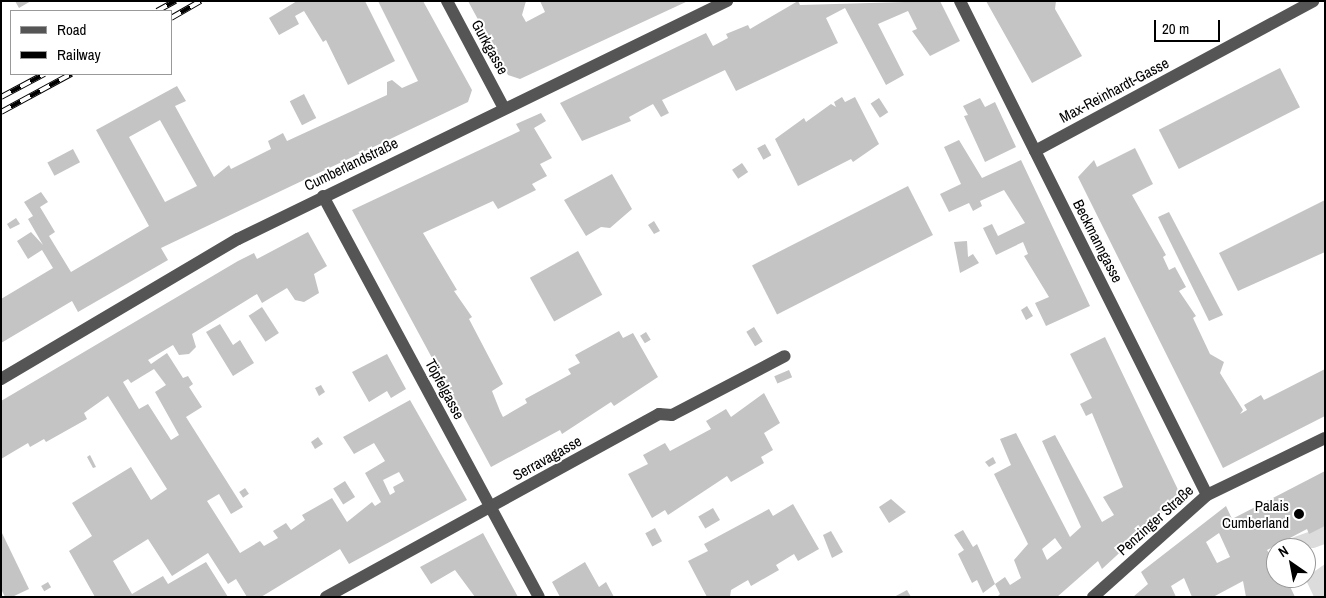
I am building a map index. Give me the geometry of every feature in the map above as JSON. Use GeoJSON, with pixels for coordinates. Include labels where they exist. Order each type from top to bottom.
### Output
{"type":"FeatureCollection","features":[{"type":"Feature","properties":{"kind":"street","name":"Gurkgasse"},"geometry":{"type":"LineString","coordinates":[[446,1],[504,108]]}},
{"type":"Feature","properties":{"kind":"street","name":"Cumberlandstraße"},"geometry":{"type":"LineString","coordinates":[[1,379],[238,239],[727,1]]}},
{"type":"Feature","properties":{"kind":"street","name":"Beckmanngasse"},"geometry":{"type":"LineString","coordinates":[[960,1],[1207,495]]}},
{"type":"Feature","properties":{"kind":"street","name":"Max-Reinhardt-Gasse"},"geometry":{"type":"LineString","coordinates":[[1035,150],[1314,1]]}},
{"type":"Feature","properties":{"kind":"street","name":"Töpfelgasse"},"geometry":{"type":"LineString","coordinates":[[323,196],[539,597]]}},
{"type":"Feature","properties":{"kind":"street","name":"Serravagasse"},"geometry":{"type":"LineString","coordinates":[[326,597],[658,414],[672,415],[785,356]]}},
{"type":"Feature","properties":{"kind":"street","name":"Penzinger Straße"},"geometry":{"type":"LineString","coordinates":[[1093,597],[1207,495],[1325,438]]}},
{"type":"Feature","properties":{"kind":"shaded area"},"geometry":{"type":"Polygon","coordinates":[[[1325,526],[1325,544],[1316,547],[1316,538],[1292,538],[1325,526]]]}},
{"type":"Feature","properties":{"kind":"shaded area"},"geometry":{"type":"Polygon","coordinates":[[[1325,564],[1325,597],[1314,597],[1310,588],[1316,588],[1316,570],[1325,564]]]}},
{"type":"Feature","properties":{"kind":"building"},"geometry":{"type":"Polygon","coordinates":[[[15,1],[31,1],[19,8],[15,1]]]}},
{"type":"Feature","properties":{"kind":"building"},"geometry":{"type":"Polygon","coordinates":[[[297,1],[365,1],[395,61],[348,85],[326,40],[323,42],[304,11],[295,16],[299,24],[279,35],[269,18],[297,1]]]}},
{"type":"Feature","properties":{"kind":"building"},"geometry":{"type":"Polygon","coordinates":[[[378,1],[423,1],[472,90],[468,102],[161,248],[168,260],[78,312],[72,301],[1,343],[1,299],[53,268],[42,250],[28,259],[17,241],[31,232],[43,245],[28,219],[33,216],[24,202],[41,192],[48,202],[40,207],[55,232],[49,236],[71,272],[149,226],[96,130],[177,86],[186,101],[175,106],[214,177],[229,165],[231,169],[271,149],[268,141],[283,133],[287,141],[387,95],[387,82],[392,80],[402,88],[418,81],[378,1]],[[160,120],[129,137],[165,202],[197,186],[160,120]]]}},
{"type":"Feature","properties":{"kind":"building"},"geometry":{"type":"Polygon","coordinates":[[[468,1],[526,1],[522,15],[526,22],[545,12],[540,1],[688,1],[520,79],[508,75],[468,1]]]}},
{"type":"Feature","properties":{"kind":"building"},"geometry":{"type":"Polygon","coordinates":[[[798,1],[800,5],[940,1],[960,41],[930,56],[912,31],[917,29],[908,11],[878,24],[904,75],[886,85],[845,8],[826,18],[838,43],[736,91],[725,70],[662,100],[669,113],[661,117],[653,104],[629,117],[631,121],[582,141],[560,103],[706,33],[713,46],[728,38],[726,34],[748,25],[750,29],[798,1]]]}},
{"type":"Feature","properties":{"kind":"building"},"geometry":{"type":"Polygon","coordinates":[[[986,1],[1056,1],[1055,9],[1082,56],[1032,83],[986,1]]]}},
{"type":"Feature","properties":{"kind":"building"},"geometry":{"type":"Polygon","coordinates":[[[1280,68],[1300,107],[1179,169],[1159,130],[1280,68]]]}},
{"type":"Feature","properties":{"kind":"building"},"geometry":{"type":"Polygon","coordinates":[[[304,94],[316,118],[302,125],[290,101],[304,94]]]}},
{"type":"Feature","properties":{"kind":"building"},"geometry":{"type":"Polygon","coordinates":[[[842,97],[845,102],[855,97],[879,144],[853,162],[851,159],[798,186],[775,139],[804,118],[806,122],[831,104],[836,107],[834,102],[842,97]]]}},
{"type":"Feature","properties":{"kind":"building"},"geometry":{"type":"Polygon","coordinates":[[[879,98],[888,112],[880,118],[871,103],[879,98]]]}},
{"type":"Feature","properties":{"kind":"building"},"geometry":{"type":"Polygon","coordinates":[[[980,98],[985,107],[995,102],[1016,147],[985,162],[964,116],[968,115],[963,106],[980,98]]]}},
{"type":"Feature","properties":{"kind":"building"},"geometry":{"type":"Polygon","coordinates":[[[541,113],[546,121],[534,128],[552,158],[540,164],[547,176],[532,184],[536,190],[498,209],[493,201],[423,233],[457,290],[454,291],[472,317],[469,319],[503,384],[492,391],[500,411],[503,417],[527,403],[525,399],[571,374],[568,369],[580,363],[575,355],[619,331],[623,338],[633,333],[658,377],[614,406],[611,402],[562,434],[560,430],[491,467],[352,210],[520,131],[516,124],[541,113]]]}},
{"type":"Feature","properties":{"kind":"building"},"geometry":{"type":"Polygon","coordinates":[[[959,140],[982,178],[1021,160],[1090,306],[1046,326],[1035,303],[1049,297],[1024,256],[1028,254],[1023,242],[996,255],[983,228],[992,224],[998,236],[1025,223],[1004,190],[980,201],[982,206],[973,211],[969,203],[949,212],[940,194],[961,184],[944,147],[959,140]]]}},
{"type":"Feature","properties":{"kind":"building"},"geometry":{"type":"Polygon","coordinates":[[[765,144],[771,155],[763,160],[757,148],[765,144]]]}},
{"type":"Feature","properties":{"kind":"building"},"geometry":{"type":"Polygon","coordinates":[[[1135,148],[1153,184],[1132,195],[1166,255],[1163,257],[1169,270],[1175,267],[1186,287],[1179,291],[1196,316],[1193,318],[1210,354],[1224,362],[1220,373],[1243,410],[1240,414],[1247,410],[1244,405],[1261,395],[1264,400],[1325,369],[1325,416],[1223,468],[1078,177],[1094,160],[1097,167],[1135,148]]]}},
{"type":"Feature","properties":{"kind":"building"},"geometry":{"type":"Polygon","coordinates":[[[73,149],[80,162],[54,176],[47,163],[73,149]]]}},
{"type":"Feature","properties":{"kind":"building"},"geometry":{"type":"Polygon","coordinates":[[[742,163],[748,172],[738,179],[732,170],[742,163]]]}},
{"type":"Feature","properties":{"kind":"building"},"geometry":{"type":"Polygon","coordinates":[[[612,174],[632,209],[610,228],[601,227],[586,236],[564,200],[612,174]]]}},
{"type":"Feature","properties":{"kind":"building"},"geometry":{"type":"Polygon","coordinates":[[[908,186],[933,235],[777,314],[752,265],[908,186]]]}},
{"type":"Feature","properties":{"kind":"building"},"geometry":{"type":"Polygon","coordinates":[[[1325,200],[1325,252],[1238,291],[1219,253],[1325,200]]]}},
{"type":"Feature","properties":{"kind":"building"},"geometry":{"type":"Polygon","coordinates":[[[1169,212],[1223,315],[1209,321],[1158,217],[1169,212]]]}},
{"type":"Feature","properties":{"kind":"building"},"geometry":{"type":"Polygon","coordinates":[[[16,218],[20,224],[10,229],[7,224],[16,218]]]}},
{"type":"Feature","properties":{"kind":"building"},"geometry":{"type":"Polygon","coordinates":[[[654,221],[660,231],[654,234],[648,225],[654,221]]]}},
{"type":"Feature","properties":{"kind":"building"},"geometry":{"type":"Polygon","coordinates":[[[308,232],[327,266],[314,274],[319,293],[304,302],[295,300],[287,288],[262,303],[257,294],[192,334],[196,347],[189,354],[179,355],[173,345],[148,360],[151,364],[167,353],[183,378],[188,376],[193,384],[189,387],[202,407],[186,417],[243,507],[231,514],[219,494],[207,501],[240,553],[260,541],[264,546],[278,538],[273,531],[286,523],[291,530],[305,520],[302,515],[332,498],[347,522],[372,502],[375,506],[381,502],[365,473],[385,461],[374,443],[354,454],[343,437],[410,400],[467,500],[349,564],[340,549],[261,597],[247,597],[236,579],[228,584],[208,553],[172,576],[148,539],[113,561],[132,594],[163,576],[168,584],[206,562],[228,597],[95,597],[69,551],[92,536],[72,503],[131,467],[151,500],[167,489],[108,396],[84,413],[87,419],[46,442],[44,439],[30,447],[28,443],[1,459],[1,401],[238,261],[254,253],[257,259],[308,232]],[[154,369],[131,383],[128,379],[123,382],[139,409],[148,404],[171,440],[179,435],[155,392],[166,385],[154,369]],[[399,472],[383,480],[390,495],[395,492],[393,487],[404,481],[399,472]]]}},
{"type":"Feature","properties":{"kind":"building"},"geometry":{"type":"Polygon","coordinates":[[[967,241],[968,257],[973,254],[979,263],[960,273],[954,242],[967,241]]]}},
{"type":"Feature","properties":{"kind":"building"},"geometry":{"type":"Polygon","coordinates":[[[578,251],[602,295],[554,321],[530,278],[578,251]]]}},
{"type":"Feature","properties":{"kind":"building"},"geometry":{"type":"Polygon","coordinates":[[[1027,306],[1033,316],[1026,320],[1021,310],[1027,306]]]}},
{"type":"Feature","properties":{"kind":"building"},"geometry":{"type":"Polygon","coordinates":[[[262,307],[279,333],[265,342],[249,316],[262,307]]]}},
{"type":"Feature","properties":{"kind":"building"},"geometry":{"type":"Polygon","coordinates":[[[220,324],[233,345],[240,340],[254,363],[233,376],[206,332],[220,324]]]}},
{"type":"Feature","properties":{"kind":"building"},"geometry":{"type":"Polygon","coordinates":[[[754,327],[763,342],[755,346],[746,332],[754,327]]]}},
{"type":"Feature","properties":{"kind":"building"},"geometry":{"type":"Polygon","coordinates":[[[646,332],[651,340],[645,343],[640,336],[646,332]]]}},
{"type":"Feature","properties":{"kind":"building"},"geometry":{"type":"Polygon","coordinates":[[[1105,337],[1181,496],[1102,569],[1098,561],[1057,597],[997,597],[1000,594],[995,584],[1005,577],[1010,585],[1021,578],[1014,560],[1028,544],[994,474],[1011,465],[1000,439],[1016,433],[1070,537],[1081,527],[1042,441],[1055,435],[1102,522],[1114,515],[1103,497],[1123,487],[1092,413],[1086,416],[1080,404],[1092,398],[1070,354],[1105,337]],[[1055,538],[1042,549],[1047,560],[1062,548],[1055,538]]]}},
{"type":"Feature","properties":{"kind":"building"},"geometry":{"type":"Polygon","coordinates":[[[387,354],[406,389],[391,398],[387,391],[369,402],[352,372],[387,354]]]}},
{"type":"Feature","properties":{"kind":"building"},"geometry":{"type":"Polygon","coordinates":[[[789,370],[792,377],[777,384],[774,376],[789,370]]]}},
{"type":"Feature","properties":{"kind":"building"},"geometry":{"type":"Polygon","coordinates":[[[321,385],[325,392],[319,396],[315,388],[321,385]]]}},
{"type":"Feature","properties":{"kind":"building"},"geometry":{"type":"Polygon","coordinates":[[[764,393],[780,423],[764,433],[773,450],[761,457],[764,463],[731,482],[727,476],[668,515],[665,510],[652,518],[628,474],[648,464],[643,455],[665,443],[670,451],[711,429],[706,421],[726,409],[731,417],[764,393]]]}},
{"type":"Feature","properties":{"kind":"building"},"geometry":{"type":"Polygon","coordinates":[[[318,437],[323,444],[315,449],[311,442],[318,437]]]}},
{"type":"Feature","properties":{"kind":"building"},"geometry":{"type":"Polygon","coordinates":[[[90,455],[96,467],[93,468],[87,457],[90,455]]]}},
{"type":"Feature","properties":{"kind":"building"},"geometry":{"type":"Polygon","coordinates":[[[993,457],[996,463],[989,467],[985,462],[993,457]]]}},
{"type":"Feature","properties":{"kind":"building"},"geometry":{"type":"Polygon","coordinates":[[[1325,471],[1325,526],[1309,534],[1307,529],[1290,538],[1266,538],[1266,588],[1291,588],[1295,597],[1246,597],[1243,581],[1213,597],[1192,597],[1184,578],[1171,586],[1176,597],[1133,597],[1148,584],[1141,572],[1226,506],[1232,519],[1325,471]],[[1219,533],[1206,542],[1217,563],[1230,557],[1219,533]]]}},
{"type":"Feature","properties":{"kind":"building"},"geometry":{"type":"Polygon","coordinates":[[[345,481],[355,497],[343,505],[333,488],[345,481]]]}},
{"type":"Feature","properties":{"kind":"building"},"geometry":{"type":"Polygon","coordinates":[[[245,488],[249,494],[243,498],[239,492],[245,488]]]}},
{"type":"Feature","properties":{"kind":"building"},"geometry":{"type":"Polygon","coordinates":[[[891,499],[906,512],[889,523],[879,507],[891,499]]]}},
{"type":"Feature","properties":{"kind":"building"},"geometry":{"type":"Polygon","coordinates":[[[793,504],[819,549],[798,561],[794,554],[776,565],[779,570],[751,586],[748,580],[731,590],[730,597],[707,597],[688,561],[708,551],[704,544],[769,509],[773,516],[793,504]]]}},
{"type":"Feature","properties":{"kind":"building"},"geometry":{"type":"Polygon","coordinates":[[[713,508],[720,520],[705,529],[698,516],[713,508]]]}},
{"type":"Feature","properties":{"kind":"building"},"geometry":{"type":"Polygon","coordinates":[[[655,528],[662,541],[652,546],[645,533],[655,528]]]}},
{"type":"Feature","properties":{"kind":"building"},"geometry":{"type":"Polygon","coordinates":[[[963,530],[973,547],[977,544],[995,584],[983,593],[977,580],[972,583],[958,554],[964,550],[954,535],[963,530]]]}},
{"type":"Feature","properties":{"kind":"building"},"geometry":{"type":"Polygon","coordinates":[[[1,531],[29,589],[12,597],[5,597],[1,589],[1,531]]]}},
{"type":"Feature","properties":{"kind":"building"},"geometry":{"type":"Polygon","coordinates":[[[831,531],[843,552],[832,558],[823,535],[831,531]]]}},
{"type":"Feature","properties":{"kind":"building"},"geometry":{"type":"Polygon","coordinates":[[[483,533],[518,597],[475,597],[455,570],[431,584],[420,567],[483,533]]]}},
{"type":"Feature","properties":{"kind":"building"},"geometry":{"type":"Polygon","coordinates":[[[585,562],[599,587],[606,582],[614,597],[560,597],[552,582],[585,562]]]}},
{"type":"Feature","properties":{"kind":"building"},"geometry":{"type":"Polygon","coordinates":[[[48,582],[51,587],[44,591],[41,586],[48,582]]]}},
{"type":"Feature","properties":{"kind":"building"},"geometry":{"type":"Polygon","coordinates":[[[907,590],[911,597],[894,597],[907,590]]]}},
{"type":"Feature","properties":{"kind":"railway"},"geometry":{"type":"LineString","coordinates":[[159,10],[175,1]]}},
{"type":"Feature","properties":{"kind":"railway"},"geometry":{"type":"LineString","coordinates":[[172,17],[201,1]]}},
{"type":"Feature","properties":{"kind":"railway"},"geometry":{"type":"LineString","coordinates":[[1,97],[42,75]]}},
{"type":"Feature","properties":{"kind":"railway"},"geometry":{"type":"LineString","coordinates":[[1,112],[69,75]]}},
{"type":"Feature","properties":{"kind":"place","name":"Palais Cumberland"},"geometry":{"type":"Point","coordinates":[1299,514]}}]}
